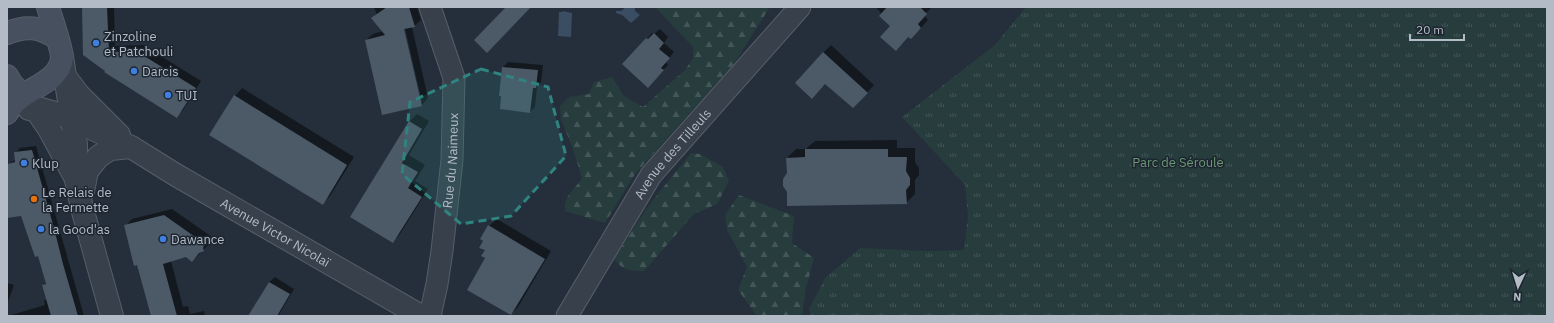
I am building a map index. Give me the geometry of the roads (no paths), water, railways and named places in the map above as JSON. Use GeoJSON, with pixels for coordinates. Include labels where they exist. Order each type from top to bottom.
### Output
{"type":"FeatureCollection","features":[{"type":"Feature","properties":{"kind":"main road"},"geometry":{"type":"LineString","coordinates":[[7,76],[11,83],[19,109],[56,74],[61,58],[48,7]]}},
{"type":"Feature","properties":{"kind":"main road"},"geometry":{"type":"LineString","coordinates":[[7,33],[25,28],[35,28],[46,31],[61,58]]}},
{"type":"Feature","properties":{"kind":"street","name":"Rue du Naimeux"},"geometry":{"type":"LineString","coordinates":[[430,7],[454,78],[452,160],[442,251],[430,316]]}},
{"type":"Feature","properties":{"kind":"street","name":"Avenue des Tilleuls"},"geometry":{"type":"LineString","coordinates":[[566,316],[651,175],[800,7]]}},
{"type":"Feature","properties":{"kind":"street"},"geometry":{"type":"LineString","coordinates":[[61,58],[76,145],[76,180],[82,208],[112,316]]}},
{"type":"Feature","properties":{"kind":"street"},"geometry":{"type":"LineString","coordinates":[[61,58],[88,105],[131,147]]}},
{"type":"Feature","properties":{"kind":"street"},"geometry":{"type":"LineString","coordinates":[[19,109],[72,119],[131,147]]}},
{"type":"Feature","properties":{"kind":"street"},"geometry":{"type":"LineString","coordinates":[[19,109],[49,129],[76,180]]}},
{"type":"Feature","properties":{"kind":"street"},"geometry":{"type":"LineString","coordinates":[[82,208],[86,171],[91,163],[110,149],[131,147]]}},
{"type":"Feature","properties":{"kind":"street","name":"Avenue Victor Nicolaï"},"geometry":{"type":"LineString","coordinates":[[131,147],[197,187],[421,316]]}},
{"type":"Feature","properties":{"kind":"water"},"geometry":{"type":"Polygon","coordinates":[[[626,7],[635,7],[635,11],[640,15],[631,23],[622,15],[616,13],[616,11],[621,11],[626,7]]]}},
{"type":"Feature","properties":{"kind":"water"},"geometry":{"type":"Polygon","coordinates":[[[563,11],[572,13],[571,37],[558,36],[559,12],[563,11]]]}},
{"type":"Feature","properties":{"kind":"place","name":"Zinzoline et Patchouli"},"geometry":{"type":"Point","coordinates":[96,43]}},
{"type":"Feature","properties":{"kind":"place","name":"Darcis"},"geometry":{"type":"Point","coordinates":[134,71]}},
{"type":"Feature","properties":{"kind":"place","name":"TUI"},"geometry":{"type":"Point","coordinates":[168,95]}},
{"type":"Feature","properties":{"kind":"place","name":"Klup"},"geometry":{"type":"Point","coordinates":[24,163]}},
{"type":"Feature","properties":{"kind":"place","name":"Le Relais de la Fermette"},"geometry":{"type":"Point","coordinates":[34,199]}},
{"type":"Feature","properties":{"kind":"place","name":"la Good'as"},"geometry":{"type":"Point","coordinates":[41,229]}},
{"type":"Feature","properties":{"kind":"place","name":"Dawance"},"geometry":{"type":"Point","coordinates":[163,239]}},
{"type":"Feature","properties":{"kind":"park label","name":"Parc de Séroule"},"geometry":{"type":"Point","coordinates":[1178,162]}}]}
